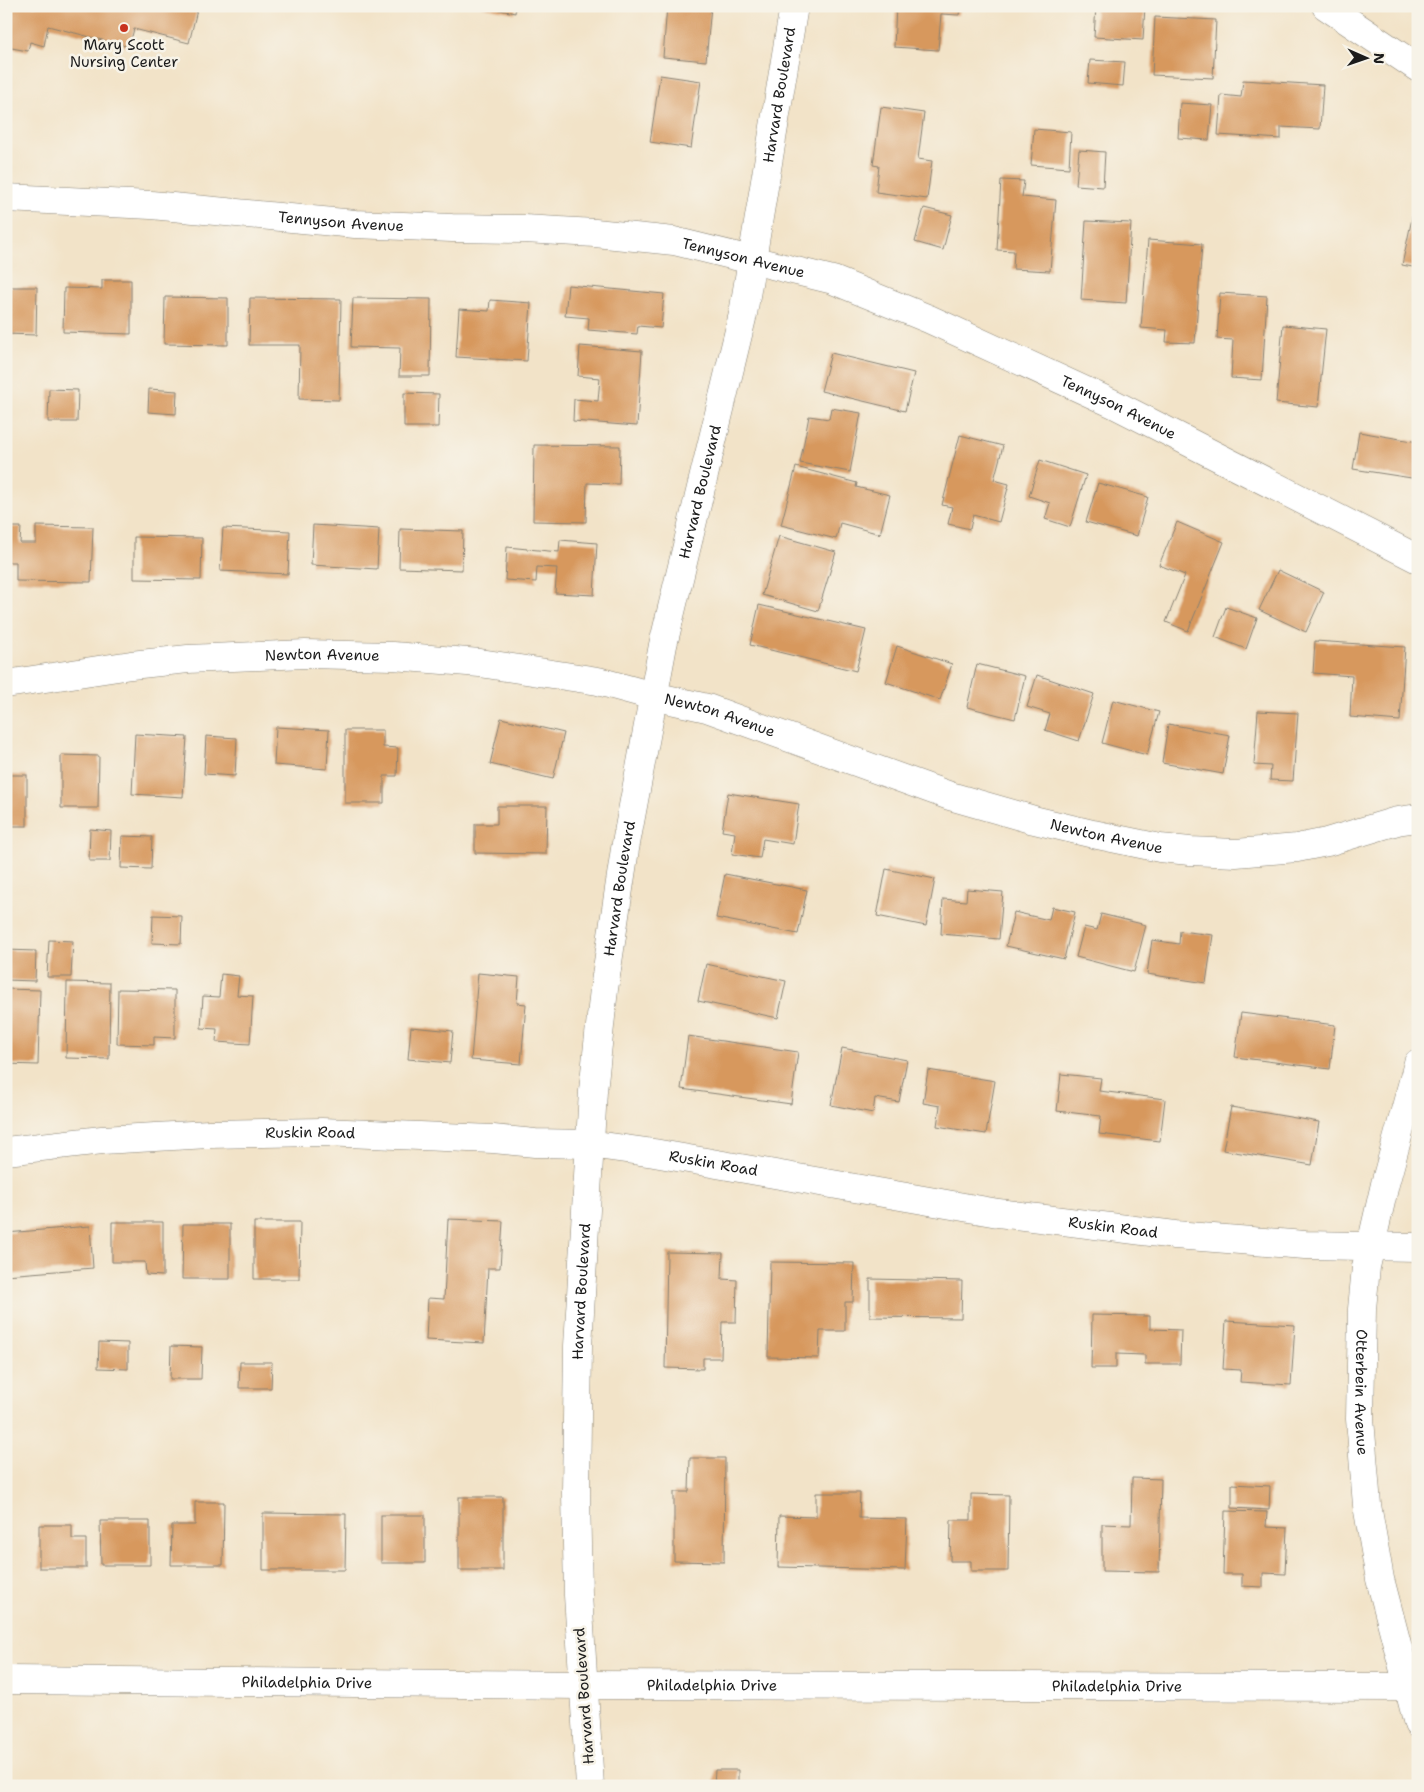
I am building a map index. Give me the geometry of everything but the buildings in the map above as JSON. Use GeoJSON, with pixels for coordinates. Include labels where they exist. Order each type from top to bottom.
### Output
{"type":"FeatureCollection","features":[{"type":"Feature","properties":{"kind":"street","name":"Harvard Boulevard"},"geometry":{"type":"LineString","coordinates":[[590,1786],[578,1595],[576,1493],[578,1346],[593,1091],[604,989],[625,849],[663,645],[743,314],[794,6]]}},
{"type":"Feature","properties":{"kind":"street"},"geometry":{"type":"LineString","coordinates":[[1326,6],[1418,68]]}},
{"type":"Feature","properties":{"kind":"street","name":"Tennyson Avenue"},"geometry":{"type":"LineString","coordinates":[[6,198],[151,205],[355,224],[595,233],[674,241],[833,280],[929,319],[1114,404],[1418,559]]}},
{"type":"Feature","properties":{"kind":"street","name":"Newton Avenue"},"geometry":{"type":"LineString","coordinates":[[6,684],[132,665],[188,659],[305,654],[392,656],[480,664],[598,681],[707,708],[950,796],[1042,822],[1160,848],[1236,853],[1297,848],[1327,842],[1398,820],[1418,818]]}},
{"type":"Feature","properties":{"kind":"street","name":"Otterbein Avenue"},"geometry":{"type":"LineString","coordinates":[[1418,1063],[1385,1184],[1366,1267],[1362,1309],[1360,1419],[1367,1505],[1380,1578],[1413,1686],[1418,1724]]}},
{"type":"Feature","properties":{"kind":"street","name":"Ruskin Road"},"geometry":{"type":"LineString","coordinates":[[6,1151],[112,1140],[209,1134],[322,1132],[590,1144],[664,1154],[998,1213],[1175,1235],[1305,1245],[1418,1247]]}},
{"type":"Feature","properties":{"kind":"street","name":"Philadelphia Drive"},"geometry":{"type":"LineString","coordinates":[[6,1680],[583,1684],[1413,1686]]}},
{"type":"Feature","properties":{"kind":"place","name":"Mary Scott Nursing Center"},"geometry":{"type":"Point","coordinates":[124,28]}}]}
